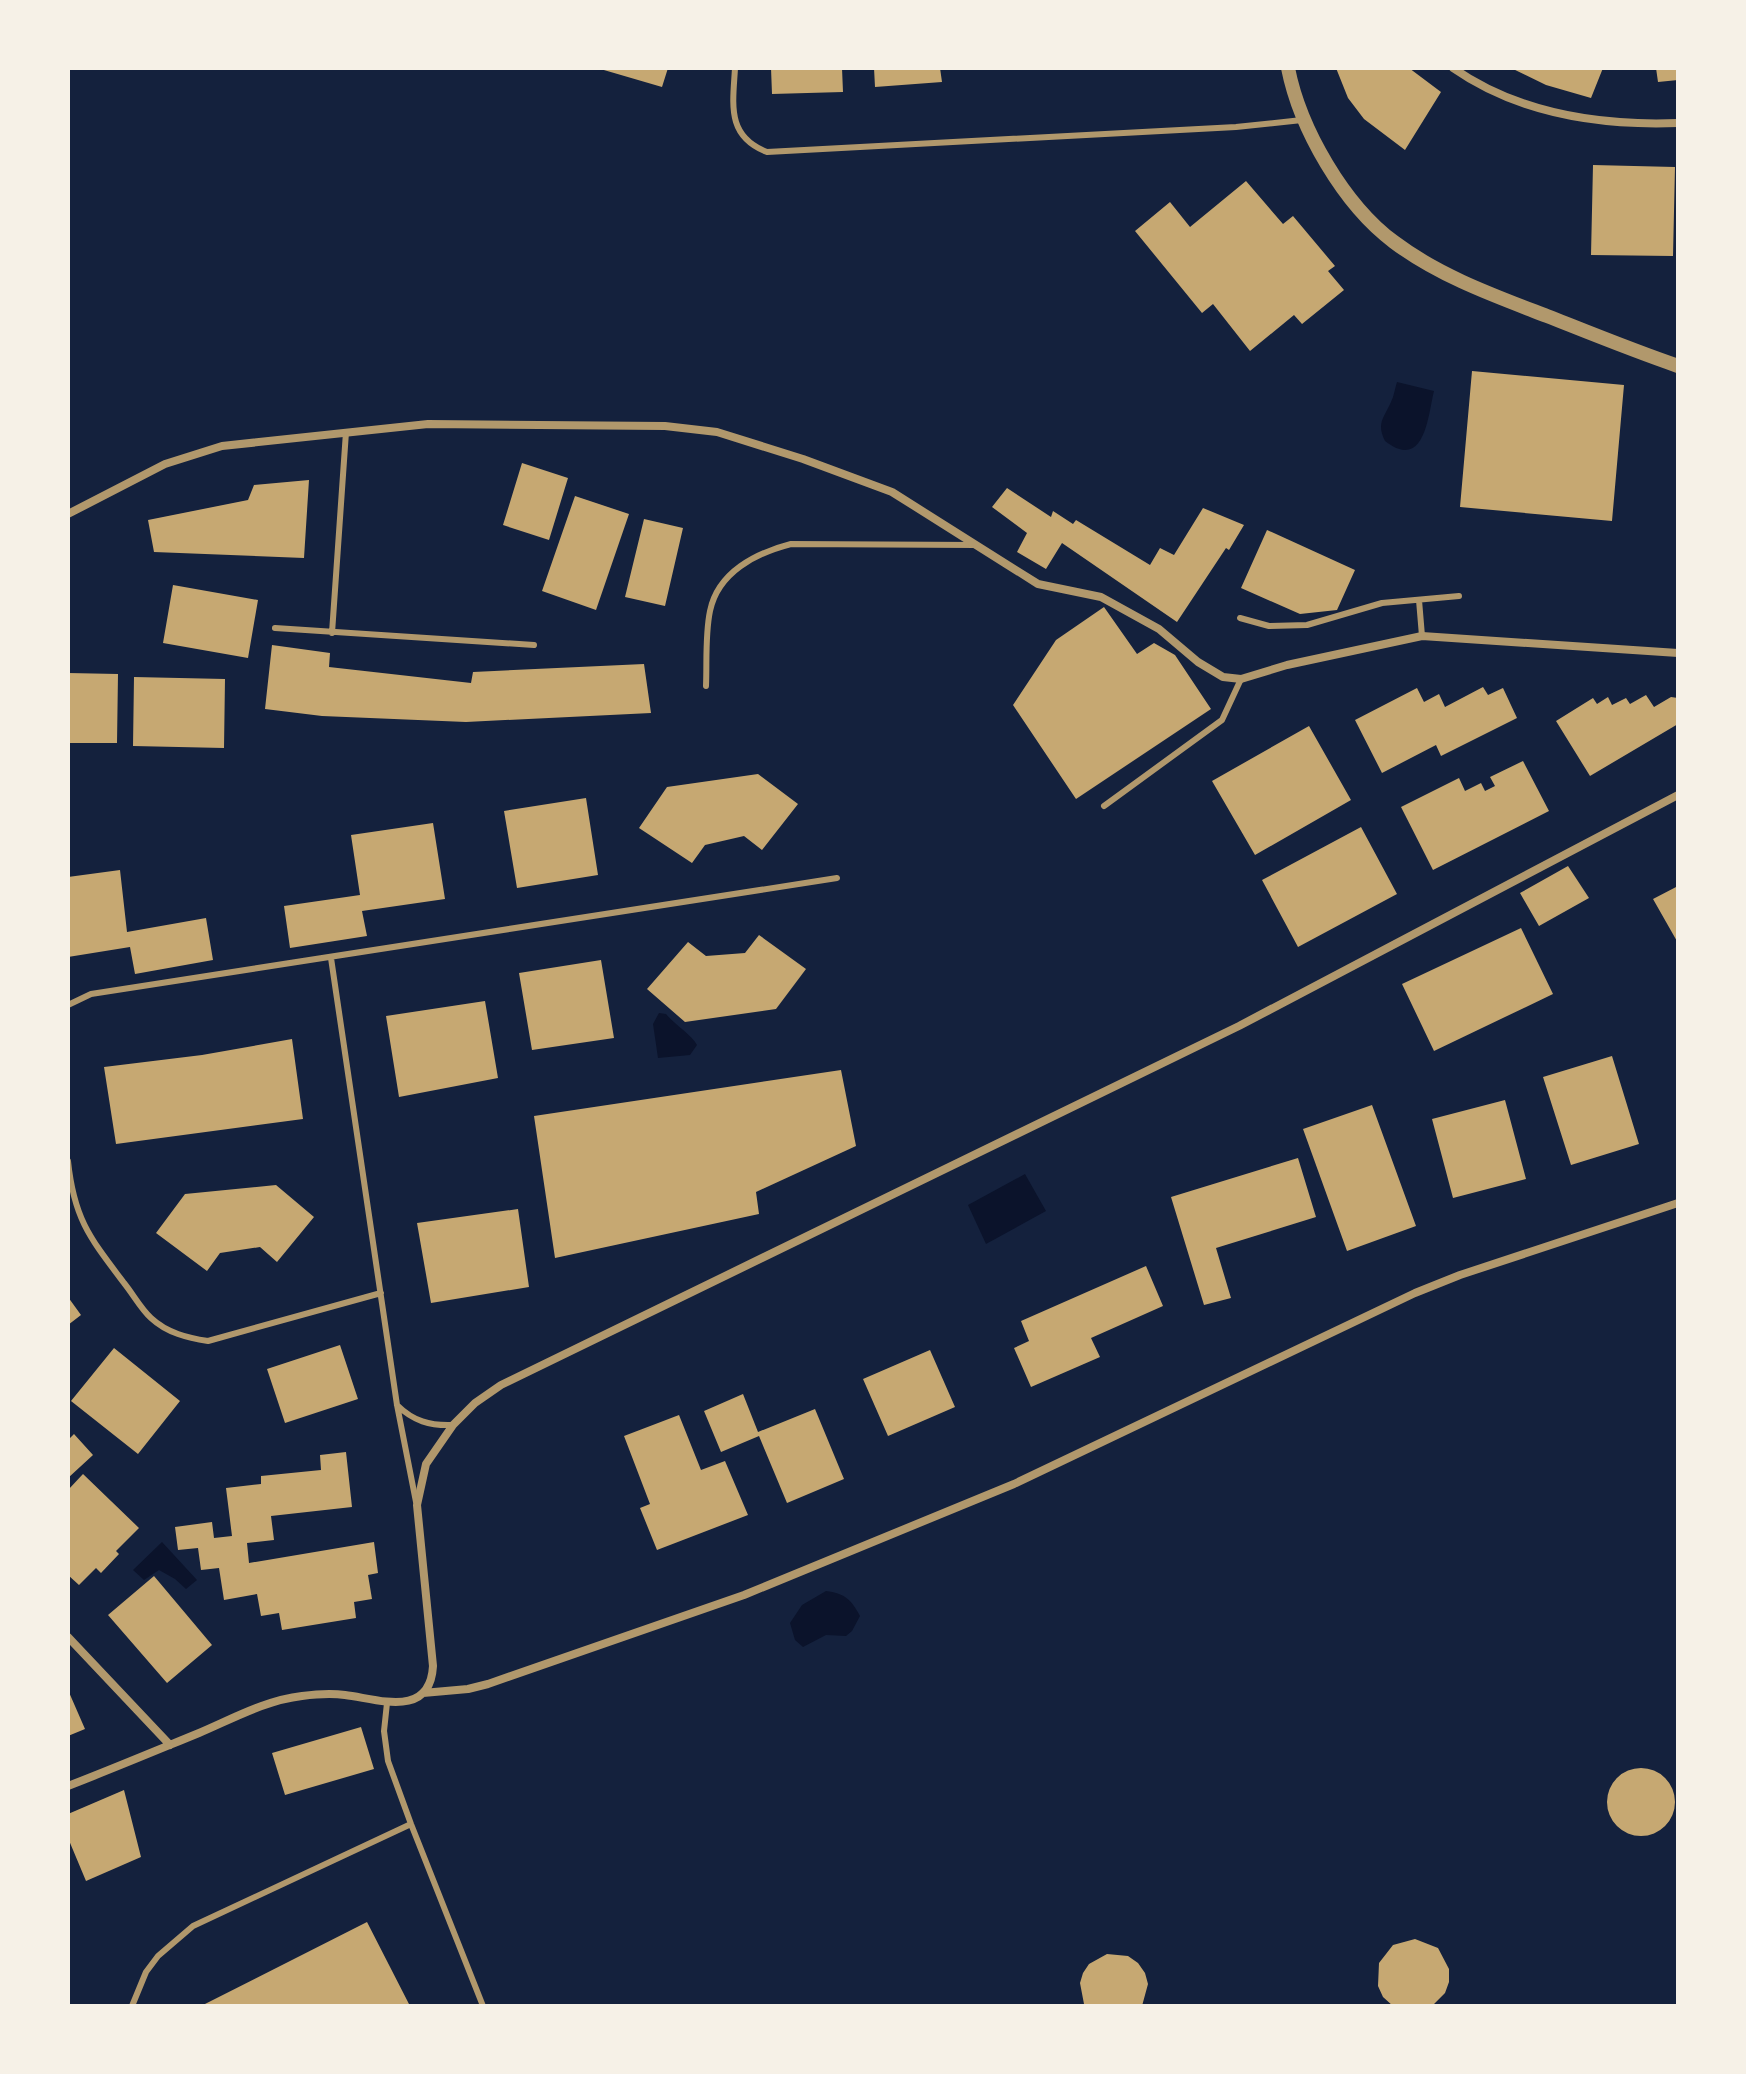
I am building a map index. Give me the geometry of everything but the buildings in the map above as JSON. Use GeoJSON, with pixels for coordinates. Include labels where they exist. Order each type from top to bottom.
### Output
{"type":"FeatureCollection","features":[{"type":"Feature","properties":{"kind":"street"},"geometry":{"type":"LineString","coordinates":[[1288,68],[1303,120],[1320,153],[1362,213],[1393,241],[1431,265],[1498,297],[1678,366]]}},
{"type":"Feature","properties":{"kind":"street"},"geometry":{"type":"LineString","coordinates":[[1453,68],[1504,97],[1540,110],[1593,120],[1678,123]]}},
{"type":"Feature","properties":{"kind":"street"},"geometry":{"type":"LineString","coordinates":[[68,514],[165,464],[222,446],[428,424],[665,426],[717,432],[892,492],[1038,584],[1101,597],[1159,629],[1198,662],[1223,677],[1241,679],[1287,665],[1422,636],[1678,653]]}},
{"type":"Feature","properties":{"kind":"street"},"geometry":{"type":"LineString","coordinates":[[423,1693],[432,1676],[433,1666],[417,1505],[426,1464],[453,1425],[475,1403],[501,1385],[1239,1026],[1678,795]]}},
{"type":"Feature","properties":{"kind":"street"},"geometry":{"type":"LineString","coordinates":[[68,1786],[271,1703],[296,1697],[343,1695],[387,1703],[408,1702],[423,1693],[488,1684],[744,1595],[1014,1484],[1415,1293],[1460,1275],[1678,1203]]}},
{"type":"Feature","properties":{"kind":"street"},"geometry":{"type":"LineString","coordinates":[[68,1637],[170,1745]]}},
{"type":"Feature","properties":{"kind":"lane"},"geometry":{"type":"LineString","coordinates":[[735,68],[733,111],[736,126],[745,139],[767,152],[1220,128],[1303,120]]}},
{"type":"Feature","properties":{"kind":"lane"},"geometry":{"type":"LineString","coordinates":[[332,633],[346,432]]}},
{"type":"Feature","properties":{"kind":"lane"},"geometry":{"type":"LineString","coordinates":[[706,686],[710,610],[729,577],[757,555],[791,544],[976,545]]}},
{"type":"Feature","properties":{"kind":"lane"},"geometry":{"type":"LineString","coordinates":[[1240,618],[1269,626],[1307,625],[1382,603],[1459,596]]}},
{"type":"Feature","properties":{"kind":"lane"},"geometry":{"type":"LineString","coordinates":[[1419,600],[1422,636]]}},
{"type":"Feature","properties":{"kind":"lane"},"geometry":{"type":"LineString","coordinates":[[275,628],[534,645]]}},
{"type":"Feature","properties":{"kind":"lane"},"geometry":{"type":"LineString","coordinates":[[1104,806],[1222,720],[1241,679]]}},
{"type":"Feature","properties":{"kind":"lane"},"geometry":{"type":"LineString","coordinates":[[68,1005],[91,994],[837,878]]}},
{"type":"Feature","properties":{"kind":"lane"},"geometry":{"type":"LineString","coordinates":[[331,958],[397,1405],[417,1505]]}},
{"type":"Feature","properties":{"kind":"lane"},"geometry":{"type":"LineString","coordinates":[[68,1161],[75,1204],[87,1235],[151,1318],[177,1334],[208,1341],[381,1293]]}},
{"type":"Feature","properties":{"kind":"lane"},"geometry":{"type":"LineString","coordinates":[[397,1405],[406,1414],[428,1424],[453,1425]]}},
{"type":"Feature","properties":{"kind":"lane"},"geometry":{"type":"LineString","coordinates":[[387,1703],[384,1731],[386,1755],[483,2006]]}},
{"type":"Feature","properties":{"kind":"lane"},"geometry":{"type":"LineString","coordinates":[[132,2006],[146,1972],[158,1956],[193,1926],[411,1824]]}},
{"type":"Feature","properties":{"kind":"water"},"geometry":{"type":"Polygon","coordinates":[[[1397,382],[1434,391],[1422,437],[1409,450],[1398,449],[1385,441],[1381,430],[1397,382]]]}},
{"type":"Feature","properties":{"kind":"water"},"geometry":{"type":"Polygon","coordinates":[[[659,1013],[666,1014],[695,1041],[697,1045],[690,1055],[658,1058],[653,1024],[659,1013]]]}},
{"type":"Feature","properties":{"kind":"water"},"geometry":{"type":"Polygon","coordinates":[[[1025,1174],[1046,1211],[986,1244],[968,1205],[1025,1174]]]}},
{"type":"Feature","properties":{"kind":"water"},"geometry":{"type":"Polygon","coordinates":[[[162,1542],[197,1580],[186,1589],[159,1570],[144,1580],[133,1570],[162,1542]]]}},
{"type":"Feature","properties":{"kind":"water"},"geometry":{"type":"Polygon","coordinates":[[[826,1591],[847,1598],[860,1616],[846,1636],[826,1635],[803,1647],[795,1640],[790,1623],[802,1605],[826,1591]]]}}]}
